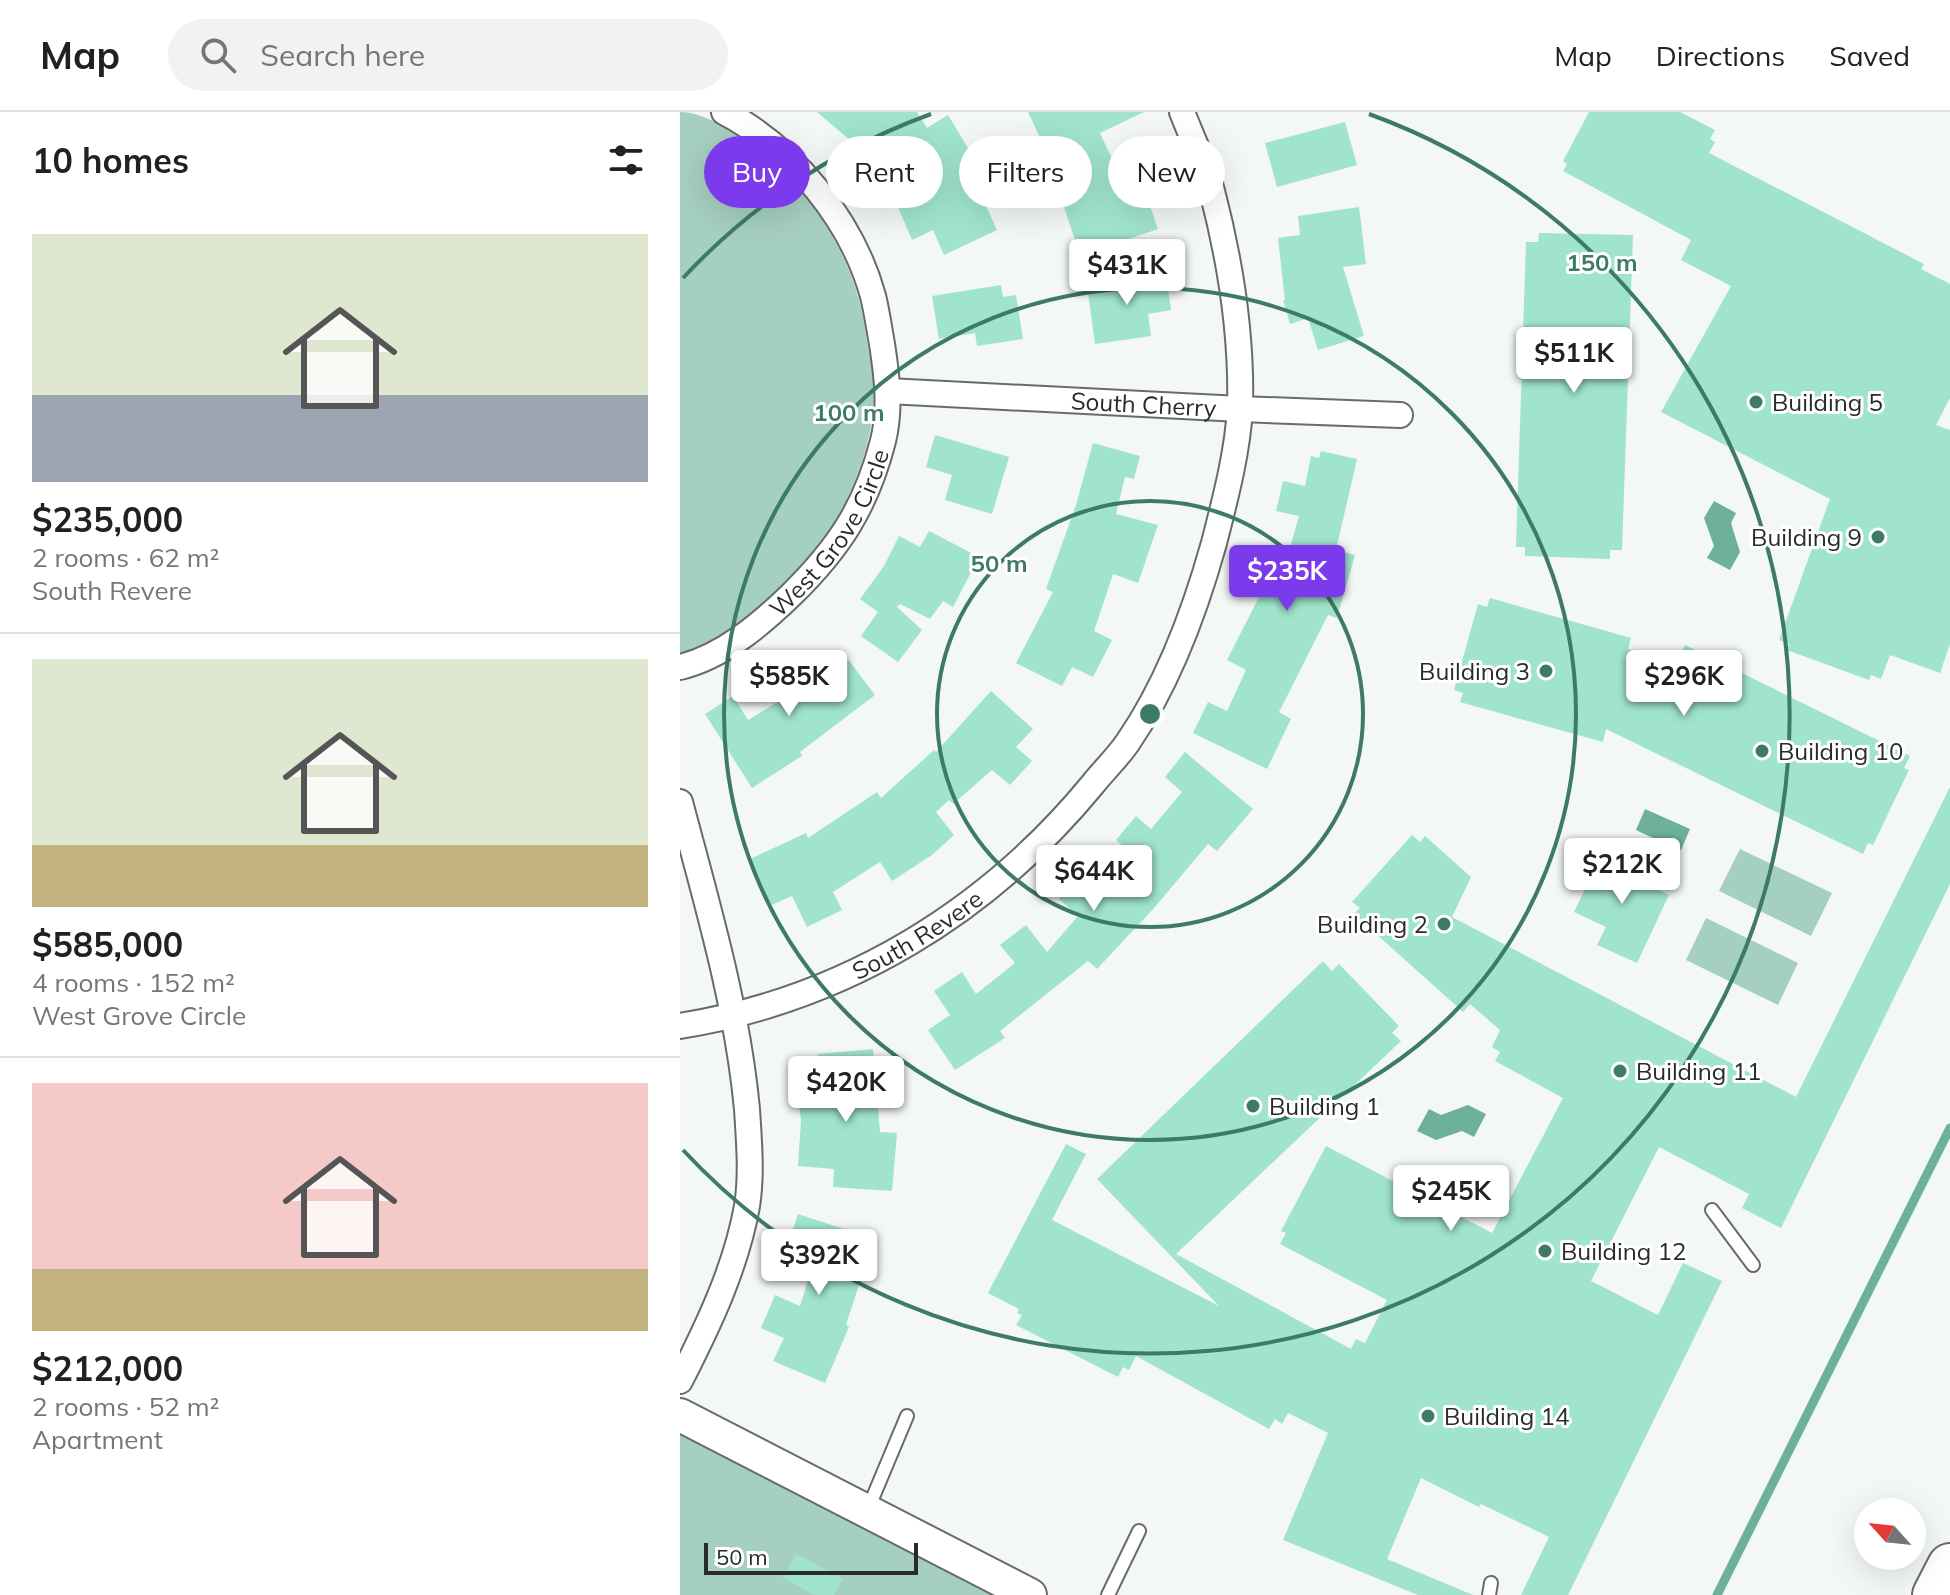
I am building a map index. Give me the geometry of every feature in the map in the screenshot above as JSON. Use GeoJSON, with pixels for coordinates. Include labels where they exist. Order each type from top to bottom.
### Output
{"type":"FeatureCollection","features":[{"type":"Feature","properties":{"kind":"street","name":"West Grove Circle"},"geometry":{"type":"LineString","coordinates":[[680,667],[696,663],[739,639],[777,609],[815,571],[849,528],[871,477],[883,438],[888,391],[873,295],[849,237],[788,156],[750,125],[724,112]]}},
{"type":"Feature","properties":{"kind":"street","name":"South Revere"},"geometry":{"type":"LineString","coordinates":[[680,1026],[735,1016],[801,995],[874,964],[939,925],[1006,875],[1068,815],[1128,742],[1165,677],[1205,575],[1227,494],[1240,409],[1239,352],[1229,274],[1212,189],[1182,112]]}},
{"type":"Feature","properties":{"kind":"street","name":"South Cherry"},"geometry":{"type":"LineString","coordinates":[[888,391],[1400,415]]}},
{"type":"Feature","properties":{"kind":"street"},"geometry":{"type":"LineString","coordinates":[[680,802],[735,1016],[749,1141],[747,1205],[731,1266],[708,1326],[680,1381]]}},
{"type":"Feature","properties":{"kind":"street"},"geometry":{"type":"LineString","coordinates":[[680,1415],[1030,1595]]}},
{"type":"Feature","properties":{"kind":"lane"},"geometry":{"type":"LineString","coordinates":[[1712,1210],[1753,1265]]}},
{"type":"Feature","properties":{"kind":"lane"},"geometry":{"type":"LineString","coordinates":[[867,1511],[907,1416]]}},
{"type":"Feature","properties":{"kind":"lane"},"geometry":{"type":"LineString","coordinates":[[1108,1595],[1139,1531]]}},
{"type":"Feature","properties":{"kind":"shaded area"},"geometry":{"type":"Polygon","coordinates":[[[680,112],[702,116],[739,136],[704,136],[704,208],[810,208],[810,203],[823,221],[844,260],[859,300],[872,366],[874,406],[858,471],[833,527],[812,554],[746,617],[721,635],[680,653],[680,112]]]}},
{"type":"Feature","properties":{"kind":"shaded area"},"geometry":{"type":"Polygon","coordinates":[[[1714,501],[1736,513],[1731,523],[1740,552],[1730,570],[1707,558],[1714,546],[1704,518],[1714,501]]]}},
{"type":"Feature","properties":{"kind":"shaded area"},"geometry":{"type":"Polygon","coordinates":[[[1645,809],[1690,829],[1681,850],[1671,853],[1668,845],[1636,830],[1645,809]]]}},
{"type":"Feature","properties":{"kind":"shaded area"},"geometry":{"type":"Polygon","coordinates":[[[1740,849],[1832,893],[1811,936],[1719,891],[1740,849]]]}},
{"type":"Feature","properties":{"kind":"shaded area"},"geometry":{"type":"Polygon","coordinates":[[[1706,918],[1798,963],[1778,1005],[1686,960],[1706,918]]]}},
{"type":"Feature","properties":{"kind":"shaded area"},"geometry":{"type":"Polygon","coordinates":[[[1468,1105],[1486,1114],[1474,1137],[1462,1131],[1436,1140],[1417,1131],[1429,1109],[1441,1115],[1468,1105]]]}},
{"type":"Feature","properties":{"kind":"shaded area"},"geometry":{"type":"Polygon","coordinates":[[[680,1415],[1030,1595],[680,1595],[680,1415]]]}},
{"type":"Feature","properties":{"kind":"building"},"geometry":{"type":"Polygon","coordinates":[[[817,112],[917,112],[927,128],[948,115],[961,136],[959,208],[987,208],[997,230],[944,255],[933,230],[912,240],[898,208],[943,208],[943,136],[845,136],[817,112]]]}},
{"type":"Feature","properties":{"kind":"building"},"geometry":{"type":"Polygon","coordinates":[[[1028,112],[1144,112],[1100,133],[1108,150],[1108,208],[1151,208],[1158,229],[1080,255],[1064,208],[1092,208],[1092,136],[1039,136],[1028,112]]]}},
{"type":"Feature","properties":{"kind":"building"},"geometry":{"type":"Polygon","coordinates":[[[1589,112],[1680,112],[1715,130],[1710,139],[1715,142],[1709,153],[1924,264],[1921,269],[1950,284],[1950,398],[1936,425],[1950,430],[1950,644],[1940,673],[1890,655],[1881,679],[1871,675],[1869,680],[1787,650],[1789,644],[1779,640],[1830,499],[1661,412],[1731,286],[1681,260],[1691,240],[1563,171],[1567,164],[1563,161],[1589,112]]]}},
{"type":"Feature","properties":{"kind":"building"},"geometry":{"type":"Polygon","coordinates":[[[1345,122],[1357,165],[1277,187],[1265,143],[1345,122]]]}},
{"type":"Feature","properties":{"kind":"building"},"geometry":{"type":"Polygon","coordinates":[[[1359,207],[1366,264],[1343,267],[1364,336],[1318,350],[1308,318],[1290,324],[1283,300],[1278,238],[1300,235],[1298,216],[1359,207]]]}},
{"type":"Feature","properties":{"kind":"building"},"geometry":{"type":"Polygon","coordinates":[[[1539,233],[1633,235],[1622,550],[1610,550],[1610,559],[1525,556],[1525,547],[1516,547],[1526,242],[1538,242],[1539,233]]]}},
{"type":"Feature","properties":{"kind":"building"},"geometry":{"type":"Polygon","coordinates":[[[1166,274],[1171,310],[1148,314],[1151,336],[1095,344],[1087,285],[1166,274]]]}},
{"type":"Feature","properties":{"kind":"building"},"geometry":{"type":"Polygon","coordinates":[[[1001,285],[1003,297],[1016,295],[1023,339],[977,346],[975,333],[939,339],[932,296],[1001,285]]]}},
{"type":"Feature","properties":{"kind":"building"},"geometry":{"type":"Polygon","coordinates":[[[935,435],[1009,457],[992,514],[945,500],[952,475],[926,467],[935,435]]]}},
{"type":"Feature","properties":{"kind":"building"},"geometry":{"type":"Polygon","coordinates":[[[1093,443],[1140,456],[1134,479],[1125,477],[1116,514],[1158,525],[1138,583],[1113,574],[1094,631],[1112,640],[1093,677],[1072,667],[1062,686],[1016,663],[1053,592],[1046,589],[1076,505],[1093,443]]]}},
{"type":"Feature","properties":{"kind":"building"},"geometry":{"type":"Polygon","coordinates":[[[1321,451],[1357,459],[1336,550],[1355,555],[1337,618],[1328,615],[1279,712],[1291,719],[1267,769],[1193,733],[1208,702],[1227,711],[1246,670],[1227,660],[1259,597],[1254,595],[1266,553],[1287,558],[1299,516],[1276,511],[1283,481],[1305,486],[1311,456],[1319,458],[1321,451]]]}},
{"type":"Feature","properties":{"kind":"building"},"geometry":{"type":"Polygon","coordinates":[[[929,531],[979,557],[953,607],[943,601],[930,619],[900,604],[897,607],[922,630],[898,662],[861,636],[878,612],[860,599],[884,566],[899,536],[920,547],[929,531]]]}},
{"type":"Feature","properties":{"kind":"building"},"geometry":{"type":"Polygon","coordinates":[[[1490,598],[1631,638],[1628,649],[1667,660],[1672,650],[1681,655],[1685,645],[1910,756],[1904,768],[1909,770],[1873,845],[1868,843],[1863,854],[1606,729],[1603,742],[1460,702],[1463,693],[1454,690],[1478,604],[1487,607],[1490,598]]]}},
{"type":"Feature","properties":{"kind":"building"},"geometry":{"type":"Polygon","coordinates":[[[801,656],[819,679],[847,658],[875,695],[800,752],[802,756],[752,788],[705,714],[733,696],[748,720],[789,695],[775,676],[801,656]]]}},
{"type":"Feature","properties":{"kind":"building"},"geometry":{"type":"Polygon","coordinates":[[[991,691],[1033,729],[1016,747],[1032,761],[1010,785],[992,770],[953,804],[949,800],[936,812],[954,835],[932,855],[892,881],[880,862],[833,892],[842,910],[807,927],[792,896],[769,906],[748,860],[806,833],[808,838],[877,792],[881,798],[934,750],[936,752],[991,691]]]}},
{"type":"Feature","properties":{"kind":"building"},"geometry":{"type":"Polygon","coordinates":[[[1185,752],[1253,809],[1217,851],[1208,844],[1097,969],[1088,961],[1000,1031],[1005,1038],[955,1070],[928,1030],[950,1015],[934,991],[962,972],[976,994],[1015,963],[1000,945],[1026,925],[1047,952],[1078,916],[1059,899],[1082,873],[1100,890],[1131,853],[1116,840],[1136,816],[1151,829],[1182,792],[1165,777],[1185,752]]]}},
{"type":"Feature","properties":{"kind":"building"},"geometry":{"type":"Polygon","coordinates":[[[1950,787],[1950,884],[1781,1228],[1742,1208],[1749,1194],[1659,1147],[1591,1281],[1658,1315],[1683,1263],[1722,1281],[1568,1595],[1521,1595],[1549,1537],[1421,1478],[1387,1559],[1473,1595],[1418,1595],[1283,1540],[1328,1433],[1288,1413],[1282,1424],[1275,1419],[1269,1429],[1136,1356],[1129,1370],[1123,1367],[1118,1377],[1016,1325],[1022,1315],[1017,1313],[1019,1309],[988,1293],[1066,1144],[1086,1154],[1052,1220],[1219,1306],[1097,1179],[1323,961],[1332,971],[1339,964],[1399,1026],[1392,1033],[1401,1041],[1176,1254],[1351,1349],[1356,1339],[1365,1343],[1387,1300],[1280,1244],[1286,1233],[1281,1231],[1326,1146],[1492,1233],[1563,1098],[1495,1061],[1500,1052],[1492,1047],[1500,1030],[1470,1004],[1463,1012],[1354,914],[1360,908],[1352,902],[1412,835],[1420,842],[1425,836],[1471,877],[1452,917],[1796,1097],[1950,787]]]}},
{"type":"Feature","properties":{"kind":"building"},"geometry":{"type":"Polygon","coordinates":[[[1602,853],[1655,878],[1651,886],[1669,895],[1637,963],[1597,945],[1606,927],[1574,912],[1602,853]]]}},
{"type":"Feature","properties":{"kind":"building"},"geometry":{"type":"Polygon","coordinates":[[[873,1049],[880,1132],[897,1133],[892,1191],[833,1187],[834,1169],[798,1166],[801,1121],[797,1084],[821,1082],[818,1054],[873,1049]]]}},
{"type":"Feature","properties":{"kind":"building"},"geometry":{"type":"Polygon","coordinates":[[[798,1214],[874,1239],[846,1325],[849,1327],[825,1383],[773,1361],[784,1338],[761,1328],[775,1295],[800,1306],[814,1261],[786,1252],[798,1214]]]}},
{"type":"Feature","properties":{"kind":"building"},"geometry":{"type":"Polygon","coordinates":[[[796,1554],[843,1579],[834,1595],[815,1595],[783,1578],[796,1554]]]}},
{"type":"Feature","properties":{"kind":"waterway"},"geometry":{"type":"LineString","coordinates":[[1717,1595],[1950,1128]]}},
{"type":"Feature","properties":{"kind":"place","name":"Building 5"},"geometry":{"type":"Point","coordinates":[1756,402]}},
{"type":"Feature","properties":{"kind":"place","name":"Building 9"},"geometry":{"type":"Point","coordinates":[1878,537]}},
{"type":"Feature","properties":{"kind":"place","name":"Building 3"},"geometry":{"type":"Point","coordinates":[1546,671]}},
{"type":"Feature","properties":{"kind":"place","name":"Building 10"},"geometry":{"type":"Point","coordinates":[1762,751]}},
{"type":"Feature","properties":{"kind":"place","name":"Building 2"},"geometry":{"type":"Point","coordinates":[1444,924]}},
{"type":"Feature","properties":{"kind":"place","name":"Building 11"},"geometry":{"type":"Point","coordinates":[1620,1071]}},
{"type":"Feature","properties":{"kind":"place","name":"Building 1"},"geometry":{"type":"Point","coordinates":[1253,1106]}},
{"type":"Feature","properties":{"kind":"place","name":"Building 12"},"geometry":{"type":"Point","coordinates":[1545,1251]}},
{"type":"Feature","properties":{"kind":"place","name":"Building 14"},"geometry":{"type":"Point","coordinates":[1428,1416]}}]}
